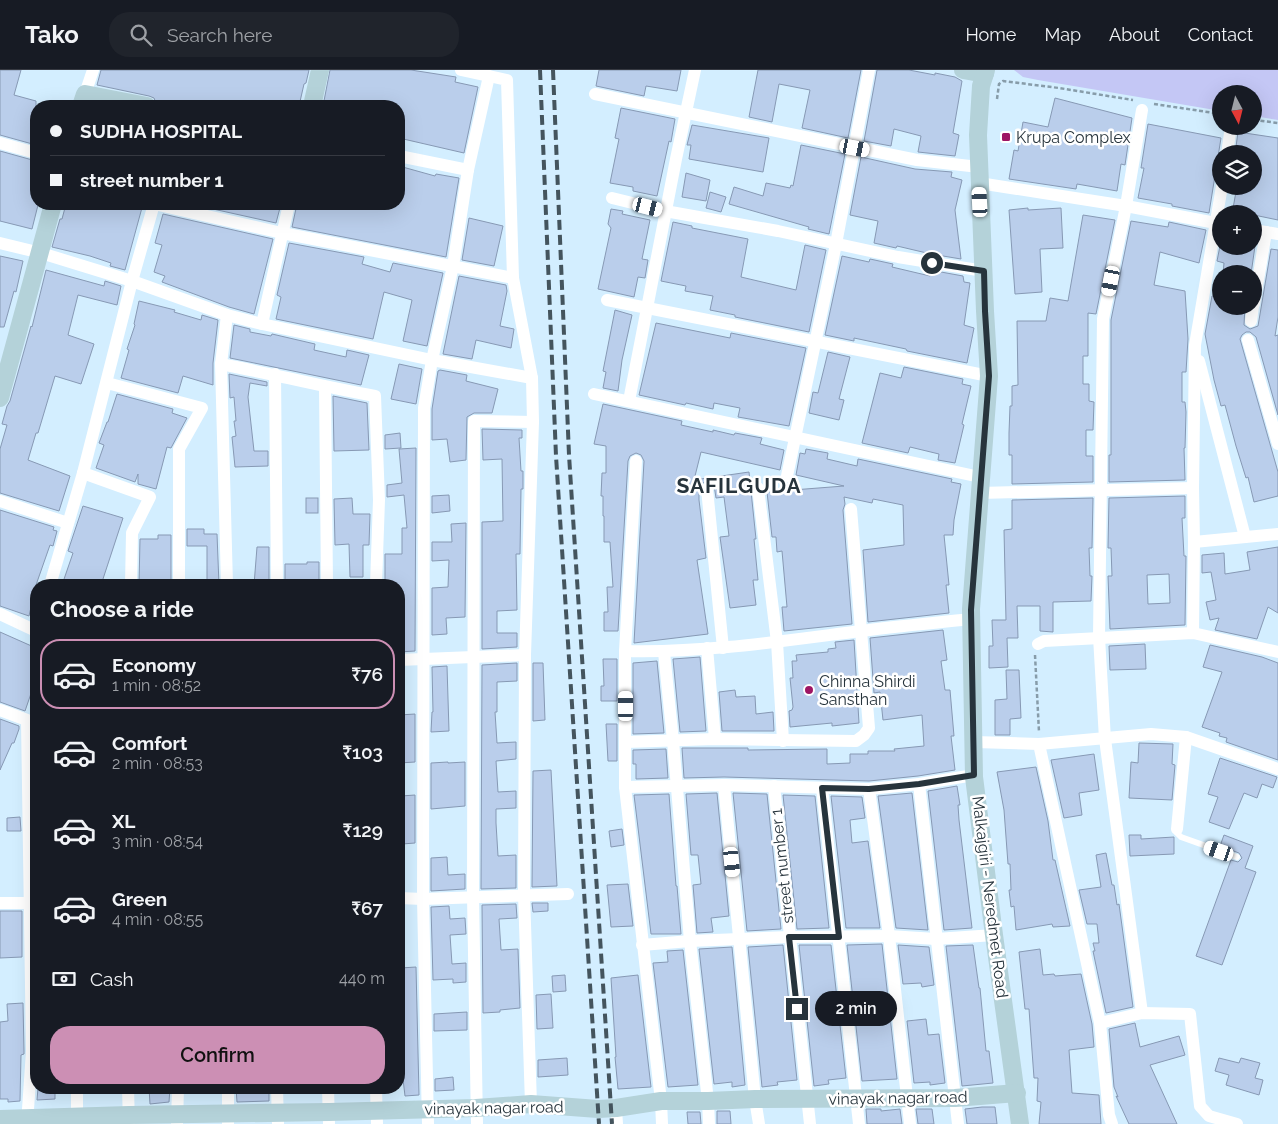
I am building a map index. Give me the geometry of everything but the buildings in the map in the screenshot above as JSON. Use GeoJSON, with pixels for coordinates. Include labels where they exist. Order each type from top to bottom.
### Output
{"type":"FeatureCollection","features":[{"type":"Feature","properties":{"kind":"street"},"geometry":{"type":"LineString","coordinates":[[313,100],[320,70]]}},
{"type":"Feature","properties":{"kind":"street"},"geometry":{"type":"LineString","coordinates":[[461,70],[507,80],[513,278],[532,378],[533,422],[524,655],[524,894],[531,1104]]}},
{"type":"Feature","properties":{"kind":"street"},"geometry":{"type":"LineString","coordinates":[[629,401],[665,211],[695,70]]}},
{"type":"Feature","properties":{"kind":"street"},"geometry":{"type":"LineString","coordinates":[[787,476],[836,244],[869,70]]}},
{"type":"Feature","properties":{"kind":"street"},"geometry":{"type":"LineString","coordinates":[[963,70],[985,72]]}},
{"type":"Feature","properties":{"kind":"street"},"geometry":{"type":"LineString","coordinates":[[83,100],[90,71]]}},
{"type":"Feature","properties":{"kind":"street","name":"Malkajgiri - Neredmet Road"},"geometry":{"type":"LineString","coordinates":[[985,72],[979,103],[979,175],[989,376],[971,619],[974,775],[1020,1124]]}},
{"type":"Feature","properties":{"kind":"street"},"geometry":{"type":"LineString","coordinates":[[428,1116],[423,899],[424,408],[432,360],[453,266],[468,170],[489,76]]}},
{"type":"Feature","properties":{"kind":"street"},"geometry":{"type":"LineString","coordinates":[[595,94],[1212,223]]}},
{"type":"Feature","properties":{"kind":"street"},"geometry":{"type":"LineString","coordinates":[[1142,105],[1126,206],[1103,319],[1099,637],[1105,739],[1142,1013]]}},
{"type":"Feature","properties":{"kind":"street"},"geometry":{"type":"LineString","coordinates":[[0,144],[30,152]]}},
{"type":"Feature","properties":{"kind":"street"},"geometry":{"type":"LineString","coordinates":[[405,157],[468,170]]}},
{"type":"Feature","properties":{"kind":"street"},"geometry":{"type":"LineString","coordinates":[[612,198],[665,211],[778,231],[898,257],[984,271]]}},
{"type":"Feature","properties":{"kind":"street"},"geometry":{"type":"LineString","coordinates":[[0,398],[52,210]]}},
{"type":"Feature","properties":{"kind":"street"},"geometry":{"type":"LineString","coordinates":[[52,579],[107,383],[132,281],[152,210]]}},
{"type":"Feature","properties":{"kind":"street"},"geometry":{"type":"LineString","coordinates":[[180,210],[282,233],[513,278]]}},
{"type":"Feature","properties":{"kind":"street"},"geometry":{"type":"LineString","coordinates":[[262,324],[288,210]]}},
{"type":"Feature","properties":{"kind":"street"},"geometry":{"type":"LineString","coordinates":[[1261,265],[1266,232]]}},
{"type":"Feature","properties":{"kind":"street"},"geometry":{"type":"LineString","coordinates":[[0,243],[41,253],[132,281],[227,315],[262,324],[432,360],[532,378]]}},
{"type":"Feature","properties":{"kind":"street"},"geometry":{"type":"LineString","coordinates":[[1193,633],[1195,345],[1213,255]]}},
{"type":"Feature","properties":{"kind":"street"},"geometry":{"type":"LineString","coordinates":[[607,300],[989,376]]}},
{"type":"Feature","properties":{"kind":"street"},"geometry":{"type":"LineString","coordinates":[[227,315],[221,364],[227,579]]}},
{"type":"Feature","properties":{"kind":"street"},"geometry":{"type":"LineString","coordinates":[[1251,321],[1252,315]]}},
{"type":"Feature","properties":{"kind":"street"},"geometry":{"type":"LineString","coordinates":[[1248,340],[1278,444]]}},
{"type":"Feature","properties":{"kind":"street"},"geometry":{"type":"LineString","coordinates":[[1195,345],[1244,538]]}},
{"type":"Feature","properties":{"kind":"street"},"geometry":{"type":"LineString","coordinates":[[221,364],[375,396],[379,500],[376,579]]}},
{"type":"Feature","properties":{"kind":"street"},"geometry":{"type":"LineString","coordinates":[[275,374],[277,579]]}},
{"type":"Feature","properties":{"kind":"street"},"geometry":{"type":"LineString","coordinates":[[107,383],[202,408],[179,449],[179,579]]}},
{"type":"Feature","properties":{"kind":"street"},"geometry":{"type":"LineString","coordinates":[[325,387],[327,579]]}},
{"type":"Feature","properties":{"kind":"street"},"geometry":{"type":"LineString","coordinates":[[594,394],[795,437],[980,485],[1100,489],[1193,488]]}},
{"type":"Feature","properties":{"kind":"street"},"geometry":{"type":"LineString","coordinates":[[476,1116],[473,896],[474,421],[533,422]]}},
{"type":"Feature","properties":{"kind":"street"},"geometry":{"type":"LineString","coordinates":[[636,461],[626,651],[625,787],[662,1124]]}},
{"type":"Feature","properties":{"kind":"street"},"geometry":{"type":"LineString","coordinates":[[82,473],[150,497],[132,533],[131,579]]}},
{"type":"Feature","properties":{"kind":"street"},"geometry":{"type":"LineString","coordinates":[[758,488],[777,642],[783,741]]}},
{"type":"Feature","properties":{"kind":"street"},"geometry":{"type":"LineString","coordinates":[[707,489],[722,648]]}},
{"type":"Feature","properties":{"kind":"street"},"geometry":{"type":"LineString","coordinates":[[0,501],[68,523]]}},
{"type":"Feature","properties":{"kind":"street"},"geometry":{"type":"LineString","coordinates":[[626,742],[716,739],[856,742],[864,735],[869,728],[851,508]]}},
{"type":"Feature","properties":{"kind":"street"},"geometry":{"type":"LineString","coordinates":[[1194,542],[1278,534]]}},
{"type":"Feature","properties":{"kind":"street"},"geometry":{"type":"LineString","coordinates":[[0,614],[30,628]]}},
{"type":"Feature","properties":{"kind":"street"},"geometry":{"type":"LineString","coordinates":[[626,651],[664,652],[722,648],[862,630],[971,619]]}},
{"type":"Feature","properties":{"kind":"street"},"geometry":{"type":"LineString","coordinates":[[1038,644],[1044,641],[1099,637],[1193,633],[1277,649]]}},
{"type":"Feature","properties":{"kind":"street"},"geometry":{"type":"LineString","coordinates":[[707,648],[716,739]]}},
{"type":"Feature","properties":{"kind":"street"},"geometry":{"type":"LineString","coordinates":[[664,652],[674,741],[676,785],[690,941],[709,1124]]}},
{"type":"Feature","properties":{"kind":"street"},"geometry":{"type":"LineString","coordinates":[[405,660],[524,655]]}},
{"type":"Feature","properties":{"kind":"street"},"geometry":{"type":"LineString","coordinates":[[0,710],[27,720],[30,812]]}},
{"type":"Feature","properties":{"kind":"street"},"geometry":{"type":"LineString","coordinates":[[974,742],[1039,744],[1151,734],[1186,737],[1278,769]]}},
{"type":"Feature","properties":{"kind":"street"},"geometry":{"type":"LineString","coordinates":[[1177,829],[1186,737]]}},
{"type":"Feature","properties":{"kind":"street"},"geometry":{"type":"LineString","coordinates":[[1039,744],[1100,1023],[1109,1115],[1112,1124]]}},
{"type":"Feature","properties":{"kind":"street"},"geometry":{"type":"LineString","coordinates":[[625,787],[724,785],[869,789],[919,784],[974,775]]}},
{"type":"Feature","properties":{"kind":"street"},"geometry":{"type":"LineString","coordinates":[[919,784],[958,1124]]}},
{"type":"Feature","properties":{"kind":"street"},"geometry":{"type":"LineString","coordinates":[[724,785],[755,1098],[760,1124]]}},
{"type":"Feature","properties":{"kind":"street","name":"street number 1"},"geometry":{"type":"LineString","coordinates":[[774,786],[810,1124]]}},
{"type":"Feature","properties":{"kind":"street"},"geometry":{"type":"LineString","coordinates":[[822,788],[858,1100],[859,1124]]}},
{"type":"Feature","properties":{"kind":"street"},"geometry":{"type":"LineString","coordinates":[[869,789],[889,936],[910,1124]]}},
{"type":"Feature","properties":{"kind":"street"},"geometry":{"type":"LineString","coordinates":[[405,898],[568,894]]}},
{"type":"Feature","properties":{"kind":"street"},"geometry":{"type":"LineString","coordinates":[[0,903],[30,903]]}},
{"type":"Feature","properties":{"kind":"street"},"geometry":{"type":"LineString","coordinates":[[642,945],[789,937],[889,936],[936,939],[994,935]]}},
{"type":"Feature","properties":{"kind":"street"},"geometry":{"type":"LineString","coordinates":[[1100,1023],[1142,1013],[1190,1014],[1200,1106],[1209,1116],[1236,1124]]}},
{"type":"Feature","properties":{"kind":"street"},"geometry":{"type":"LineString","coordinates":[[27,1121],[30,1079]]}},
{"type":"Feature","properties":{"kind":"street","name":"vinayak nagar road"},"geometry":{"type":"LineString","coordinates":[[0,1118],[27,1121],[77,1121],[476,1116],[531,1104],[598,1109],[616,1116],[660,1100],[708,1101],[755,1098],[858,1100],[955,1098],[1017,1093]]}},
{"type":"Feature","properties":{"kind":"street"},"geometry":{"type":"LineString","coordinates":[[77,1094],[77,1121]]}},
{"type":"Feature","properties":{"kind":"street"},"geometry":{"type":"LineString","coordinates":[[128,1094],[129,1119]]}},
{"type":"Feature","properties":{"kind":"street"},"geometry":{"type":"LineString","coordinates":[[177,1119],[178,1094]]}},
{"type":"Feature","properties":{"kind":"street"},"geometry":{"type":"LineString","coordinates":[[228,1094],[228,1119]]}},
{"type":"Feature","properties":{"kind":"street"},"geometry":{"type":"LineString","coordinates":[[277,1094],[278,1118]]}},
{"type":"Feature","properties":{"kind":"street"},"geometry":{"type":"LineString","coordinates":[[328,1094],[329,1118]]}},
{"type":"Feature","properties":{"kind":"street"},"geometry":{"type":"LineString","coordinates":[[376,1094],[376,1117]]}},
{"type":"Feature","properties":{"kind":"lane"},"geometry":{"type":"LineString","coordinates":[[1177,829],[1178,836],[1184,839],[1237,857]]}},
{"type":"Feature","properties":{"kind":"path"},"geometry":{"type":"LineString","coordinates":[[979,103],[996,102],[1000,84],[1003,81],[1059,88],[1142,105],[1212,113]]}},
{"type":"Feature","properties":{"kind":"path"},"geometry":{"type":"LineString","coordinates":[[1262,121],[1278,123]]}},
{"type":"Feature","properties":{"kind":"path"},"geometry":{"type":"LineString","coordinates":[[1038,644],[1035,649],[1039,744]]}},
{"type":"Feature","properties":{"kind":"water"},"geometry":{"type":"Polygon","coordinates":[[[1014,70],[1278,70],[1278,120],[1262,117],[1262,85],[1212,85],[1212,109],[1023,77],[1014,70]]]}},
{"type":"Feature","properties":{"kind":"railway"},"geometry":{"type":"LineString","coordinates":[[540,70],[556,456],[599,1124]]}},
{"type":"Feature","properties":{"kind":"railway"},"geometry":{"type":"LineString","coordinates":[[553,70],[569,455],[612,1124]]}},
{"type":"Feature","properties":{"kind":"place","name":"Krupa Complex"},"geometry":{"type":"Point","coordinates":[1006,137]}},
{"type":"Feature","properties":{"kind":"place","name":"Chinna Shirdi Sansthan"},"geometry":{"type":"Point","coordinates":[809,690]}},
{"type":"Feature","properties":{"kind":"district","name":"SAFILGUDA"},"geometry":{"type":"Point","coordinates":[739,485]}},
{"type":"Feature","properties":{"kind":"route"},"geometry":{"type":"LineString","coordinates":[[797,1009],[789,937],[839,937],[822,788],[869,789],[919,784],[974,775],[971,610],[989,376],[984,271],[932,263]]}}]}
